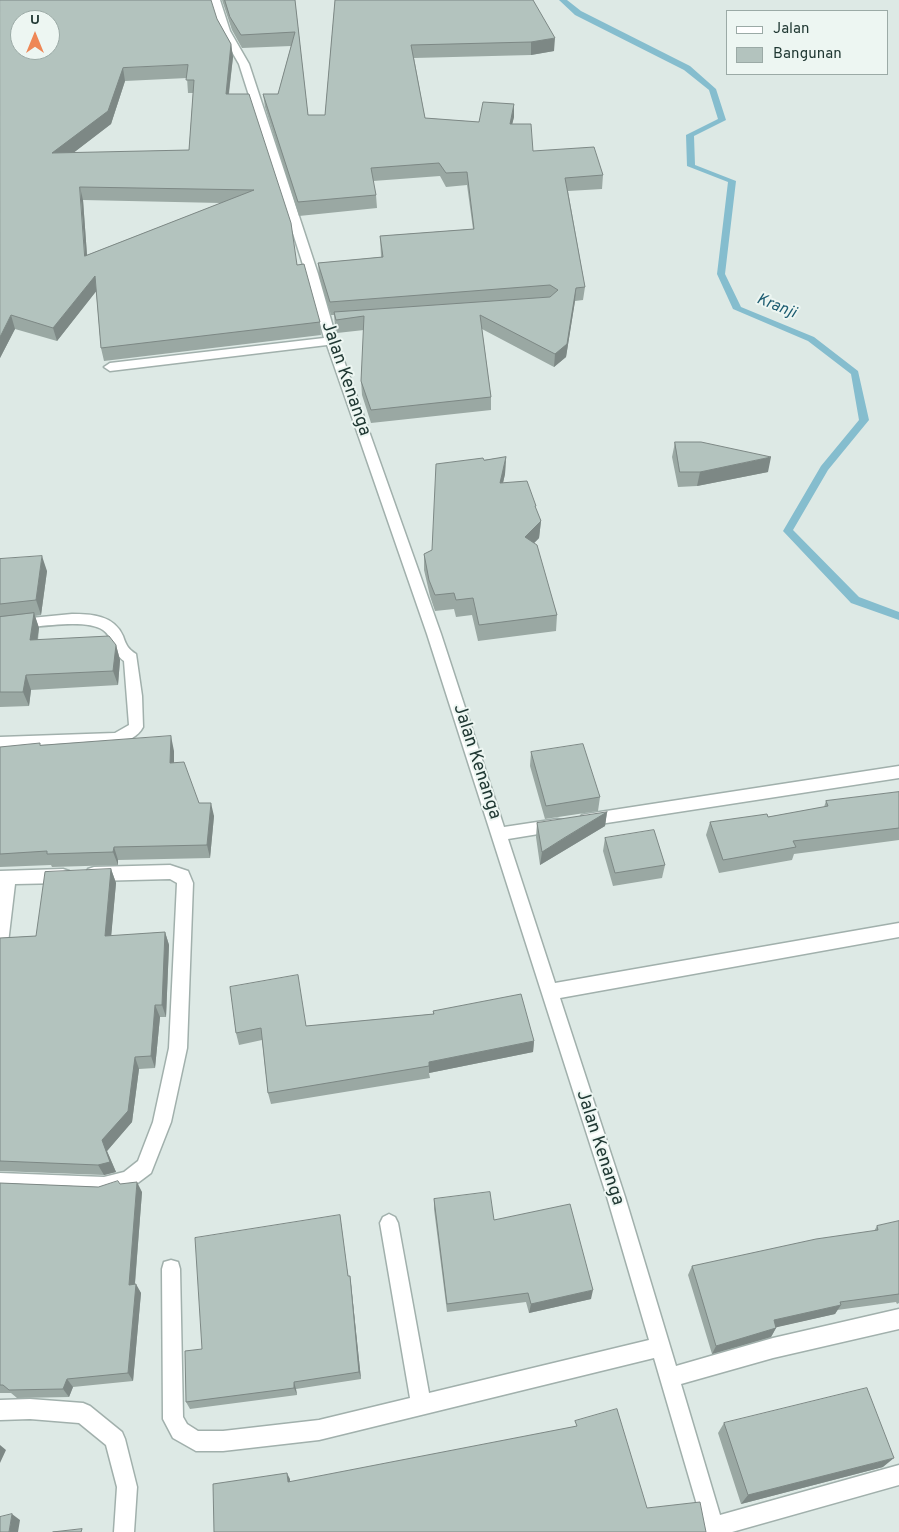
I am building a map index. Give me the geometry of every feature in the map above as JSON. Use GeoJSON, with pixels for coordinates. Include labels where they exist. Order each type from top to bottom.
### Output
{"type":"FeatureCollection","features":[{"type":"Feature","properties":{"kind":"street","name":"Jalan Kenanga"},"geometry":{"type":"LineString","coordinates":[[215,0],[225,31],[244,64],[312,274],[330,320],[331,341],[434,634],[616,1198],[714,1529]]}},
{"type":"Feature","properties":{"kind":"street"},"geometry":{"type":"LineString","coordinates":[[110,367],[331,341]]}},
{"type":"Feature","properties":{"kind":"street"},"geometry":{"type":"LineString","coordinates":[[0,626],[69,619],[94,620],[106,623],[115,632],[121,650],[131,658],[136,727],[128,734],[116,739],[0,743]]}},
{"type":"Feature","properties":{"kind":"street"},"geometry":{"type":"LineString","coordinates":[[499,834],[899,772]]}},
{"type":"Feature","properties":{"kind":"street"},"geometry":{"type":"LineString","coordinates":[[0,943],[4,878],[170,872],[182,876],[185,883],[178,1048],[162,1122],[145,1167],[129,1179],[104,1186],[0,1182]]}},
{"type":"Feature","properties":{"kind":"street"},"geometry":{"type":"LineString","coordinates":[[549,992],[899,930]]}},
{"type":"Feature","properties":{"kind":"street"},"geometry":{"type":"LineString","coordinates":[[389,1223],[421,1404]]}},
{"type":"Feature","properties":{"kind":"street"},"geometry":{"type":"LineString","coordinates":[[171,1269],[173,1419],[180,1431],[196,1442],[223,1442],[319,1430],[660,1347]]}},
{"type":"Feature","properties":{"kind":"street"},"geometry":{"type":"LineString","coordinates":[[669,1378],[773,1348],[899,1319]]}},
{"type":"Feature","properties":{"kind":"street"},"geometry":{"type":"LineString","coordinates":[[0,1410],[30,1409],[83,1413],[115,1439],[127,1487],[124,1532]]}},
{"type":"Feature","properties":{"kind":"street"},"geometry":{"type":"LineString","coordinates":[[714,1529],[899,1475]]}},
{"type":"Feature","properties":{"kind":"building"},"geometry":{"type":"Polygon","coordinates":[[[0,0],[211,0],[217,19],[231,44],[226,94],[249,94],[291,223],[297,265],[304,264],[320,322],[101,348],[95,276],[53,328],[11,315],[0,337],[0,0]],[[188,65],[123,68],[108,111],[52,153],[189,150],[194,80],[186,80],[188,65]],[[80,187],[85,256],[254,190],[80,187]]]}},
{"type":"Feature","properties":{"kind":"building"},"geometry":{"type":"Polygon","coordinates":[[[225,0],[295,0],[308,115],[325,115],[335,0],[533,0],[555,38],[531,42],[411,45],[425,118],[479,122],[483,102],[514,104],[510,124],[531,124],[533,151],[594,147],[603,175],[565,178],[585,287],[576,288],[567,344],[555,354],[480,315],[491,397],[371,410],[361,381],[364,316],[336,320],[334,312],[550,297],[558,290],[550,285],[330,302],[318,263],[383,257],[380,236],[474,229],[467,172],[446,173],[439,163],[371,168],[376,195],[298,202],[263,94],[278,94],[295,32],[241,35],[230,17],[225,0]]]}},
{"type":"Feature","properties":{"kind":"building"},"geometry":{"type":"Polygon","coordinates":[[[675,442],[701,442],[771,457],[700,472],[680,472],[675,442]]]}},
{"type":"Feature","properties":{"kind":"building"},"geometry":{"type":"Polygon","coordinates":[[[506,457],[500,483],[527,481],[541,521],[525,537],[537,545],[557,615],[479,625],[473,598],[456,600],[454,593],[435,595],[429,580],[424,554],[432,550],[436,464],[506,457]]]}},
{"type":"Feature","properties":{"kind":"building"},"geometry":{"type":"Polygon","coordinates":[[[42,556],[36,600],[0,604],[0,559],[42,556]]]}},
{"type":"Feature","properties":{"kind":"building"},"geometry":{"type":"Polygon","coordinates":[[[34,613],[30,640],[109,636],[116,645],[113,671],[26,675],[23,692],[0,692],[0,617],[34,613]]]}},
{"type":"Feature","properties":{"kind":"building"},"geometry":{"type":"Polygon","coordinates":[[[171,736],[170,763],[184,762],[199,803],[211,803],[207,845],[114,847],[113,852],[47,854],[47,851],[0,854],[0,747],[171,736]]]}},
{"type":"Feature","properties":{"kind":"building"},"geometry":{"type":"Polygon","coordinates":[[[583,744],[600,797],[546,806],[531,752],[583,744]]]}},
{"type":"Feature","properties":{"kind":"building"},"geometry":{"type":"Polygon","coordinates":[[[899,792],[899,828],[793,841],[796,847],[723,860],[710,822],[767,814],[768,817],[828,806],[826,801],[899,792]]]}},
{"type":"Feature","properties":{"kind":"building"},"geometry":{"type":"Polygon","coordinates":[[[607,812],[564,838],[542,852],[537,823],[607,812]]]}},
{"type":"Feature","properties":{"kind":"building"},"geometry":{"type":"Polygon","coordinates":[[[654,830],[665,865],[615,873],[605,838],[654,830]]]}},
{"type":"Feature","properties":{"kind":"building"},"geometry":{"type":"Polygon","coordinates":[[[111,869],[105,936],[165,932],[162,1005],[155,1005],[151,1056],[135,1057],[128,1111],[102,1140],[110,1162],[98,1165],[0,1161],[0,938],[36,936],[45,872],[111,869]]]}},
{"type":"Feature","properties":{"kind":"building"},"geometry":{"type":"Polygon","coordinates":[[[298,975],[306,1026],[434,1014],[433,1011],[521,994],[534,1041],[429,1062],[429,1066],[268,1093],[261,1028],[236,1033],[230,987],[298,975]]]}},
{"type":"Feature","properties":{"kind":"building"},"geometry":{"type":"Polygon","coordinates":[[[118,1181],[120,1184],[137,1182],[129,1285],[136,1284],[128,1373],[67,1379],[63,1389],[9,1390],[0,1385],[0,1183],[98,1187],[118,1181]]]}},
{"type":"Feature","properties":{"kind":"building"},"geometry":{"type":"Polygon","coordinates":[[[490,1192],[494,1220],[570,1204],[593,1290],[531,1304],[528,1293],[447,1304],[434,1199],[490,1192]]]}},
{"type":"Feature","properties":{"kind":"building"},"geometry":{"type":"Polygon","coordinates":[[[340,1215],[348,1276],[350,1276],[359,1372],[294,1382],[294,1388],[186,1402],[185,1351],[202,1349],[195,1238],[340,1215]]]}},
{"type":"Feature","properties":{"kind":"building"},"geometry":{"type":"Polygon","coordinates":[[[899,1221],[899,1294],[840,1302],[841,1305],[774,1320],[776,1328],[716,1346],[692,1266],[816,1239],[878,1230],[877,1226],[899,1221]]]}},
{"type":"Feature","properties":{"kind":"building"},"geometry":{"type":"Polygon","coordinates":[[[867,1388],[894,1458],[748,1495],[724,1423],[867,1388]]]}},
{"type":"Feature","properties":{"kind":"building"},"geometry":{"type":"Polygon","coordinates":[[[617,1409],[647,1508],[700,1502],[706,1532],[214,1532],[213,1484],[287,1473],[288,1482],[577,1426],[575,1421],[617,1409]]]}},
{"type":"Feature","properties":{"kind":"building"},"geometry":{"type":"Polygon","coordinates":[[[12,1514],[9,1532],[0,1532],[0,1517],[12,1514]]]}},
{"type":"Feature","properties":{"kind":"building"},"geometry":{"type":"Polygon","coordinates":[[[82,1529],[81,1532],[53,1532],[82,1529]]]}},
{"type":"Feature","properties":{"kind":"waterway","name":"Kranji"},"geometry":{"type":"LineString","coordinates":[[563,0],[578,13],[687,68],[712,89],[722,120],[690,135],[691,166],[732,181],[721,274],[737,309],[811,339],[855,373],[864,420],[824,468],[788,531],[855,600],[899,616]]}}]}
